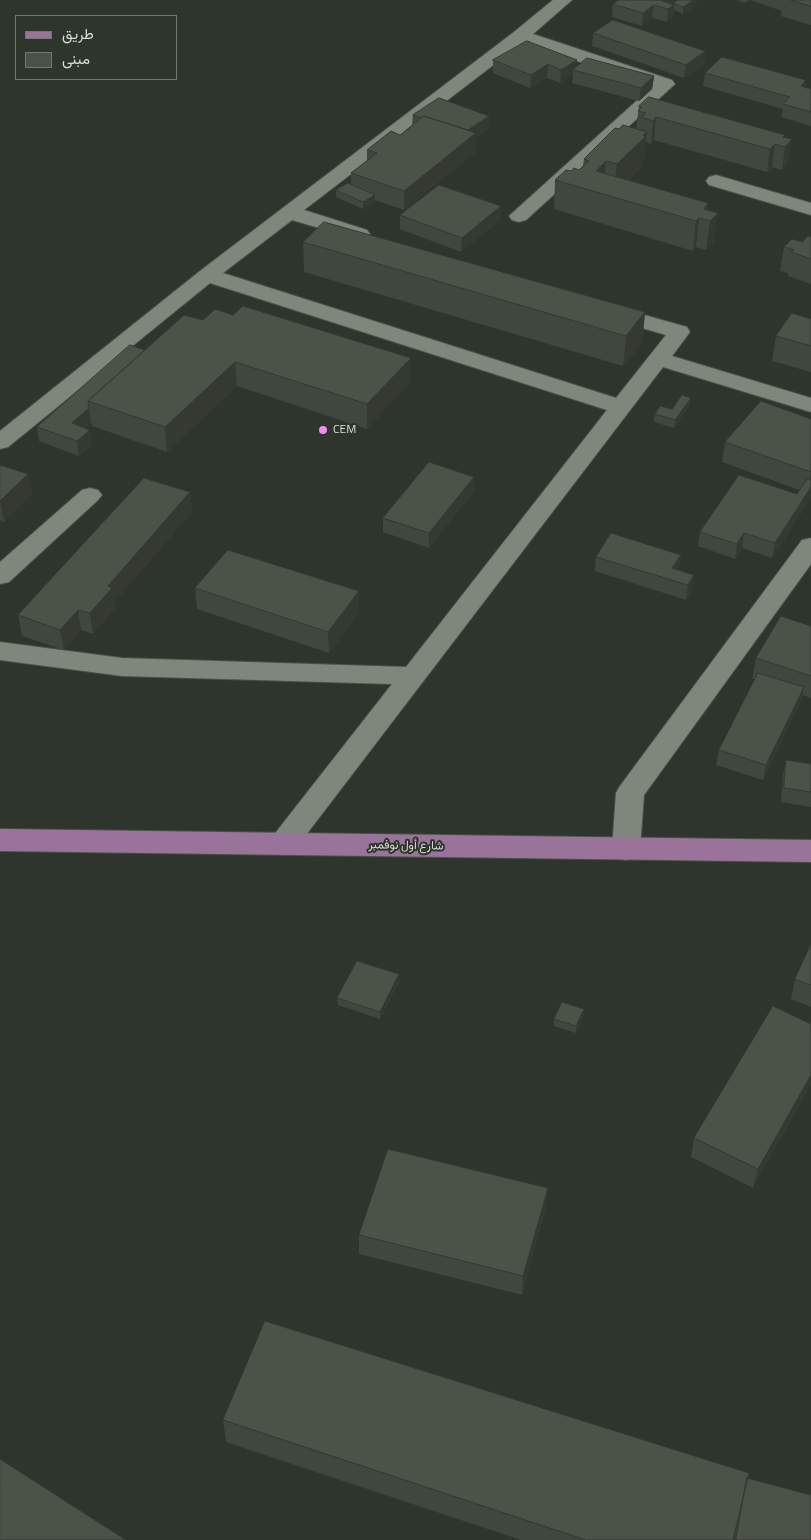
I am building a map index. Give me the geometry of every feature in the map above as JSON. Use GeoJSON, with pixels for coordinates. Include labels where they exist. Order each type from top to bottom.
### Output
{"type":"FeatureCollection","features":[{"type":"Feature","properties":{"kind":"main road","name":"شارع أول نوفمبر"},"geometry":{"type":"LineString","coordinates":[[0,840],[811,851]]}},
{"type":"Feature","properties":{"kind":"street"},"geometry":{"type":"LineString","coordinates":[[0,442],[207,275],[520,36],[563,0]]}},
{"type":"Feature","properties":{"kind":"street"},"geometry":{"type":"LineString","coordinates":[[519,216],[666,84],[520,36]]}},
{"type":"Feature","properties":{"kind":"street"},"geometry":{"type":"LineString","coordinates":[[716,181],[811,209]]}},
{"type":"Feature","properties":{"kind":"street"},"geometry":{"type":"LineString","coordinates":[[290,212],[384,242]]}},
{"type":"Feature","properties":{"kind":"street"},"geometry":{"type":"LineString","coordinates":[[207,275],[622,407]]}},
{"type":"Feature","properties":{"kind":"street"},"geometry":{"type":"LineString","coordinates":[[283,844],[679,332],[584,303]]}},
{"type":"Feature","properties":{"kind":"street"},"geometry":{"type":"LineString","coordinates":[[660,359],[811,405]]}},
{"type":"Feature","properties":{"kind":"street"},"geometry":{"type":"LineString","coordinates":[[0,576],[90,495]]}},
{"type":"Feature","properties":{"kind":"street"},"geometry":{"type":"LineString","coordinates":[[626,849],[630,793],[811,546]]}},
{"type":"Feature","properties":{"kind":"street"},"geometry":{"type":"LineString","coordinates":[[0,650],[122,667],[414,676]]}},
{"type":"Feature","properties":{"kind":"building"},"geometry":{"type":"Polygon","coordinates":[[[619,0],[660,0],[674,5],[668,9],[654,5],[643,13],[613,4],[619,0]]]}},
{"type":"Feature","properties":{"kind":"building"},"geometry":{"type":"Polygon","coordinates":[[[678,0],[694,0],[683,7],[673,3],[678,0]]]}},
{"type":"Feature","properties":{"kind":"building"},"geometry":{"type":"Polygon","coordinates":[[[791,0],[811,0],[811,6],[791,0]]]}},
{"type":"Feature","properties":{"kind":"building"},"geometry":{"type":"Polygon","coordinates":[[[613,20],[705,51],[686,65],[593,33],[613,20]]]}},
{"type":"Feature","properties":{"kind":"building"},"geometry":{"type":"Polygon","coordinates":[[[527,41],[577,60],[561,70],[548,64],[531,75],[493,60],[527,41]]]}},
{"type":"Feature","properties":{"kind":"building"},"geometry":{"type":"Polygon","coordinates":[[[722,57],[806,80],[801,86],[811,89],[811,112],[783,104],[790,97],[705,73],[722,57]]]}},
{"type":"Feature","properties":{"kind":"building"},"geometry":{"type":"Polygon","coordinates":[[[587,58],[654,76],[641,88],[573,70],[587,58]]]}},
{"type":"Feature","properties":{"kind":"building"},"geometry":{"type":"Polygon","coordinates":[[[649,97],[785,135],[783,137],[792,139],[785,147],[775,144],[770,149],[656,117],[653,121],[641,117],[646,113],[638,111],[642,107],[639,106],[649,97]]]}},
{"type":"Feature","properties":{"kind":"building"},"geometry":{"type":"Polygon","coordinates":[[[439,98],[489,116],[468,130],[424,116],[421,118],[413,115],[439,98]]]}},
{"type":"Feature","properties":{"kind":"building"},"geometry":{"type":"Polygon","coordinates":[[[424,116],[476,133],[404,191],[351,173],[377,153],[367,150],[391,131],[400,135],[424,116]]]}},
{"type":"Feature","properties":{"kind":"building"},"geometry":{"type":"Polygon","coordinates":[[[623,125],[647,132],[643,135],[645,137],[617,164],[606,161],[596,171],[708,203],[704,209],[718,213],[710,221],[699,218],[696,221],[555,180],[566,170],[571,171],[574,168],[579,170],[589,161],[584,159],[615,128],[619,129],[623,125]]]}},
{"type":"Feature","properties":{"kind":"building"},"geometry":{"type":"Polygon","coordinates":[[[348,183],[375,195],[363,202],[336,190],[348,183]]]}},
{"type":"Feature","properties":{"kind":"building"},"geometry":{"type":"Polygon","coordinates":[[[439,185],[501,206],[462,238],[400,215],[439,185]]]}},
{"type":"Feature","properties":{"kind":"building"},"geometry":{"type":"Polygon","coordinates":[[[324,222],[645,312],[626,336],[303,242],[324,222]]]}},
{"type":"Feature","properties":{"kind":"building"},"geometry":{"type":"Polygon","coordinates":[[[808,236],[811,237],[811,259],[791,252],[794,250],[784,247],[792,239],[802,242],[808,236]]]}},
{"type":"Feature","properties":{"kind":"building"},"geometry":{"type":"Polygon","coordinates":[[[243,306],[411,358],[367,404],[235,362],[165,427],[88,401],[184,315],[203,320],[215,309],[233,315],[243,306]]]}},
{"type":"Feature","properties":{"kind":"building"},"geometry":{"type":"Polygon","coordinates":[[[792,313],[811,319],[811,346],[776,336],[792,313]]]}},
{"type":"Feature","properties":{"kind":"building"},"geometry":{"type":"Polygon","coordinates":[[[130,345],[145,350],[88,401],[89,408],[72,423],[90,430],[77,441],[37,427],[130,345]]]}},
{"type":"Feature","properties":{"kind":"building"},"geometry":{"type":"Polygon","coordinates":[[[682,395],[691,398],[675,420],[655,414],[660,406],[672,409],[682,395]]]}},
{"type":"Feature","properties":{"kind":"building"},"geometry":{"type":"Polygon","coordinates":[[[761,401],[811,419],[811,472],[725,442],[761,401]]]}},
{"type":"Feature","properties":{"kind":"building"},"geometry":{"type":"Polygon","coordinates":[[[429,462],[474,477],[429,533],[383,518],[429,462]]]}},
{"type":"Feature","properties":{"kind":"building"},"geometry":{"type":"Polygon","coordinates":[[[0,465],[28,474],[0,501],[0,465]]]}},
{"type":"Feature","properties":{"kind":"building"},"geometry":{"type":"Polygon","coordinates":[[[739,475],[797,494],[807,479],[811,480],[811,487],[775,543],[744,533],[737,544],[700,532],[739,475]]]}},
{"type":"Feature","properties":{"kind":"building"},"geometry":{"type":"Polygon","coordinates":[[[144,478],[190,492],[108,586],[112,588],[90,613],[78,610],[60,630],[18,615],[144,478]]]}},
{"type":"Feature","properties":{"kind":"building"},"geometry":{"type":"Polygon","coordinates":[[[611,533],[681,555],[672,568],[694,575],[688,585],[596,557],[611,533]]]}},
{"type":"Feature","properties":{"kind":"building"},"geometry":{"type":"Polygon","coordinates":[[[228,550],[359,591],[328,632],[195,588],[228,550]]]}},
{"type":"Feature","properties":{"kind":"building"},"geometry":{"type":"Polygon","coordinates":[[[781,616],[811,626],[811,676],[756,658],[781,616]]]}},
{"type":"Feature","properties":{"kind":"building"},"geometry":{"type":"Polygon","coordinates":[[[758,673],[804,687],[766,765],[719,750],[758,673]]]}},
{"type":"Feature","properties":{"kind":"building"},"geometry":{"type":"Polygon","coordinates":[[[786,760],[811,764],[811,792],[784,788],[786,760]]]}},
{"type":"Feature","properties":{"kind":"building"},"geometry":{"type":"Polygon","coordinates":[[[811,944],[811,985],[795,979],[811,944]]]}},
{"type":"Feature","properties":{"kind":"building"},"geometry":{"type":"Polygon","coordinates":[[[357,961],[399,974],[380,1012],[337,998],[357,961]]]}},
{"type":"Feature","properties":{"kind":"building"},"geometry":{"type":"Polygon","coordinates":[[[562,1002],[584,1009],[576,1026],[554,1019],[562,1002]]]}},
{"type":"Feature","properties":{"kind":"building"},"geometry":{"type":"Polygon","coordinates":[[[773,1006],[811,1024],[811,1075],[758,1169],[694,1138],[773,1006]]]}},
{"type":"Feature","properties":{"kind":"building"},"geometry":{"type":"Polygon","coordinates":[[[388,1149],[548,1188],[523,1276],[359,1235],[388,1149]]]}},
{"type":"Feature","properties":{"kind":"building"},"geometry":{"type":"Polygon","coordinates":[[[265,1321],[749,1473],[733,1540],[586,1540],[223,1420],[265,1321]]]}},
{"type":"Feature","properties":{"kind":"building"},"geometry":{"type":"Polygon","coordinates":[[[0,1459],[126,1540],[0,1540],[0,1459]]]}},
{"type":"Feature","properties":{"kind":"building"},"geometry":{"type":"Polygon","coordinates":[[[747,1478],[811,1495],[811,1540],[736,1540],[747,1478]]]}},
{"type":"Feature","properties":{"kind":"place","name":"CEM"},"geometry":{"type":"Point","coordinates":[323,430]}}]}
